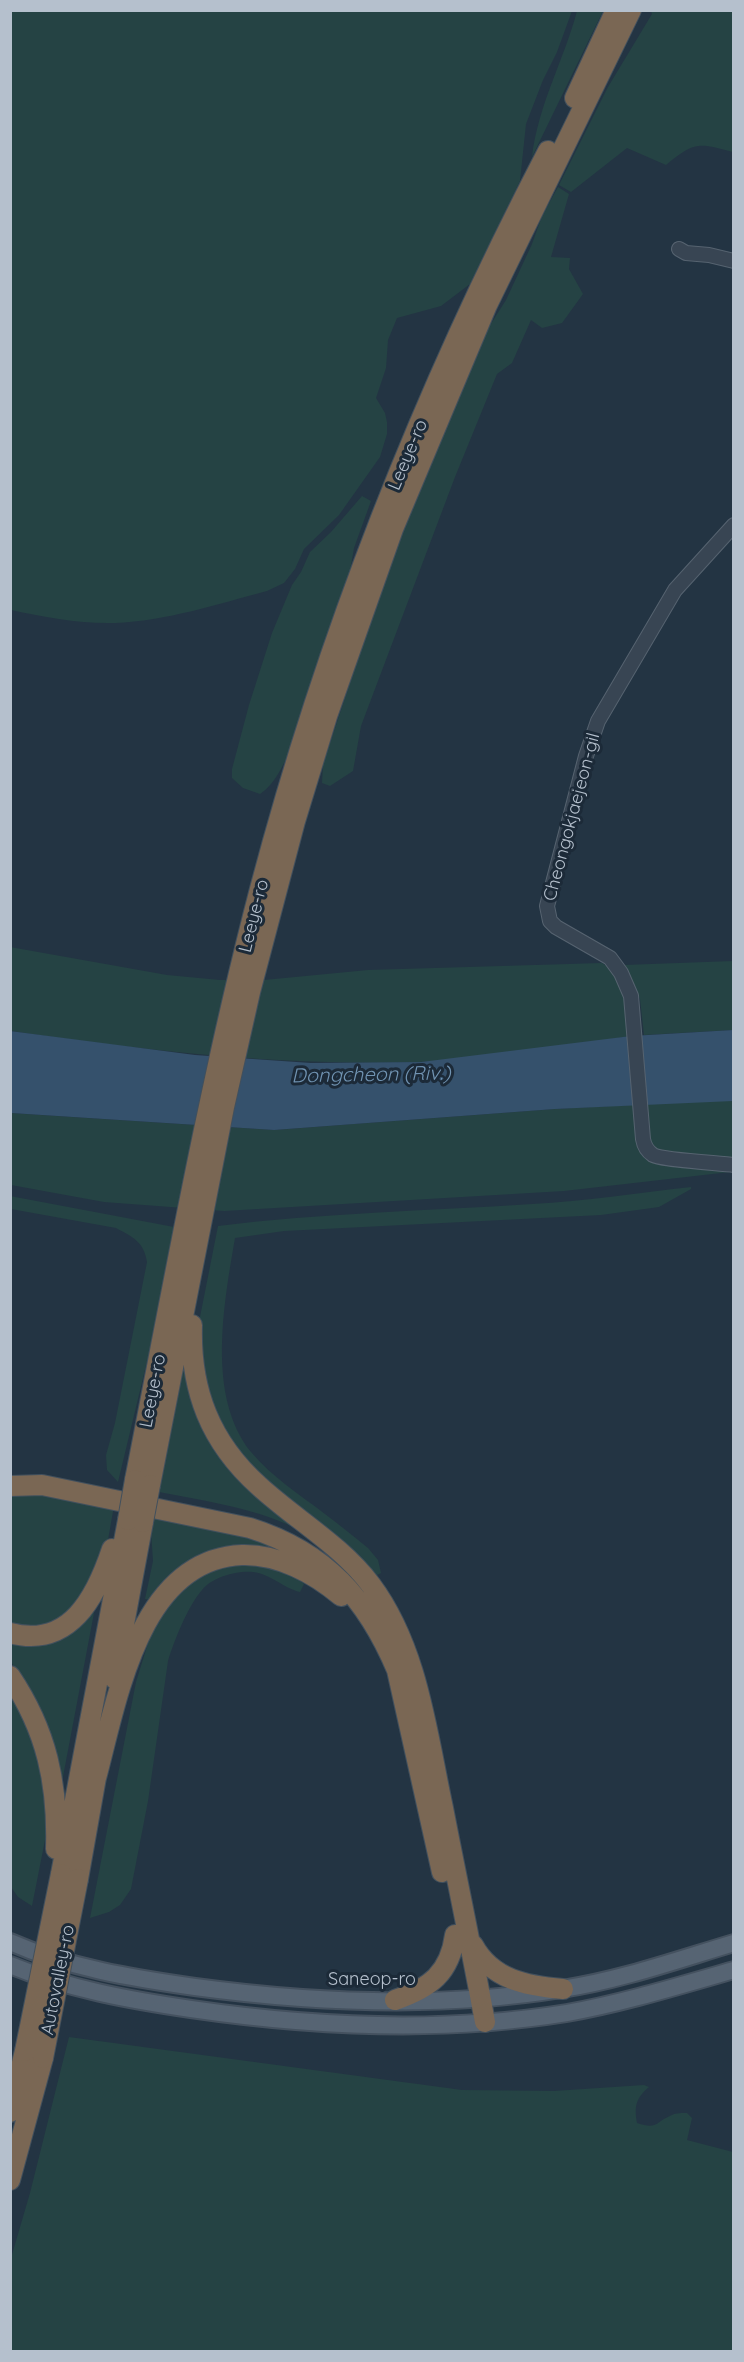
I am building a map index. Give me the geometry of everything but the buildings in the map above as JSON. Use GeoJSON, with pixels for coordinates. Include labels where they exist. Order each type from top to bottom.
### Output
{"type":"FeatureCollection","features":[{"type":"Feature","properties":{"kind":"highway","name":"Leeye-ro"},"geometry":{"type":"LineString","coordinates":[[131,1520],[143,1482],[192,1235],[334,647],[376,533],[475,298],[615,10]]}},
{"type":"Feature","properties":{"kind":"highway","name":"Leeye-ro"},"geometry":{"type":"LineString","coordinates":[[308,751],[393,529],[487,305],[631,10]]}},
{"type":"Feature","properties":{"kind":"highway"},"geometry":{"type":"LineString","coordinates":[[192,1235],[191,1351],[198,1389],[210,1423],[239,1466],[260,1487],[357,1567],[389,1614],[405,1649],[426,1729],[478,2022]]}},
{"type":"Feature","properties":{"kind":"highway"},"geometry":{"type":"LineString","coordinates":[[10,1476],[42,1476],[254,1519],[278,1527],[302,1539],[341,1568],[368,1596],[395,1637],[414,1682]]}},
{"type":"Feature","properties":{"kind":"highway"},"geometry":{"type":"LineString","coordinates":[[10,1486],[42,1485],[250,1528],[274,1536],[315,1560],[352,1592],[384,1639],[397,1670],[462,1936],[479,1956],[501,1975],[538,1987],[563,1989]]}},
{"type":"Feature","properties":{"kind":"highway"},"geometry":{"type":"LineString","coordinates":[[10,1633],[33,1636],[46,1634],[74,1620],[94,1593],[131,1520]]}},
{"type":"Feature","properties":{"kind":"highway"},"geometry":{"type":"LineString","coordinates":[[96,1778],[131,1520]]}},
{"type":"Feature","properties":{"kind":"highway"},"geometry":{"type":"LineString","coordinates":[[65,1875],[131,1520]]}},
{"type":"Feature","properties":{"kind":"highway"},"geometry":{"type":"LineString","coordinates":[[96,1778],[115,1705],[143,1628],[170,1588],[186,1573],[206,1562],[229,1556],[250,1555],[270,1558],[312,1575],[332,1588],[361,1616],[373,1630],[397,1670]]}},
{"type":"Feature","properties":{"kind":"highway"},"geometry":{"type":"LineString","coordinates":[[10,1676],[33,1713],[52,1774],[56,1827],[65,1875]]}},
{"type":"Feature","properties":{"kind":"highway","name":"Autovalley-ro"},"geometry":{"type":"LineString","coordinates":[[10,2112],[34,2054],[47,1947],[65,1875],[96,1778]]}},
{"type":"Feature","properties":{"kind":"highway","name":"Autovalley-ro"},"geometry":{"type":"LineString","coordinates":[[10,2180],[65,1875]]}},
{"type":"Feature","properties":{"kind":"highway"},"geometry":{"type":"LineString","coordinates":[[395,2000],[428,1986],[438,1975],[462,1936]]}},
{"type":"Feature","properties":{"kind":"main road","name":"Saneop-ro"},"geometry":{"type":"LineString","coordinates":[[10,1942],[80,1967],[148,1980],[260,1996],[360,2001],[474,1998],[563,1989],[644,1971],[734,1943]]}},
{"type":"Feature","properties":{"kind":"main road"},"geometry":{"type":"LineString","coordinates":[[10,1965],[76,1988],[145,2002],[260,2019],[359,2025],[478,2022],[567,2013],[649,1995],[734,1970]]}},
{"type":"Feature","properties":{"kind":"street"},"geometry":{"type":"LineString","coordinates":[[679,249],[686,253],[709,255],[734,261]]}},
{"type":"Feature","properties":{"kind":"street","name":"Cheongokjaejeon-gil"},"geometry":{"type":"LineString","coordinates":[[734,525],[675,590],[598,721],[586,756],[547,906],[550,921],[556,927],[610,958],[626,983],[633,1004],[643,1139],[646,1149],[656,1156],[734,1165]]}},
{"type":"Feature","properties":{"kind":"green space"},"geometry":{"type":"Polygon","coordinates":[[[11,10],[572,11],[526,124],[520,181],[470,284],[441,306],[397,318],[388,340],[386,368],[376,398],[385,413],[387,422],[387,434],[380,457],[339,515],[304,549],[295,569],[284,583],[267,591],[192,611],[134,622],[75,621],[11,610],[11,10]]]}},
{"type":"Feature","properties":{"kind":"green space"},"geometry":{"type":"Polygon","coordinates":[[[577,11],[603,11],[532,157],[545,101],[577,11]]]}},
{"type":"Feature","properties":{"kind":"green space"},"geometry":{"type":"Polygon","coordinates":[[[651,11],[733,11],[733,152],[698,146],[684,152],[666,165],[627,148],[571,192],[559,185],[608,87],[652,14],[651,11]]]}},
{"type":"Feature","properties":{"kind":"green space"},"geometry":{"type":"Polygon","coordinates":[[[558,187],[569,194],[551,257],[570,258],[569,269],[583,294],[562,323],[542,328],[531,320],[512,363],[497,374],[455,477],[361,726],[353,771],[330,786],[322,783],[323,764],[389,566],[432,456],[485,333],[506,300],[532,244],[542,216],[558,187]]]}},
{"type":"Feature","properties":{"kind":"green space"},"geometry":{"type":"Polygon","coordinates":[[[362,496],[371,501],[354,548],[349,577],[290,751],[278,775],[260,794],[243,788],[232,778],[232,769],[272,633],[292,585],[310,552],[362,496]]]}},
{"type":"Feature","properties":{"kind":"green space"},"geometry":{"type":"Polygon","coordinates":[[[10,947],[167,975],[220,980],[264,980],[368,970],[602,963],[609,968],[620,985],[631,1036],[446,1061],[368,1063],[214,1056],[11,1031],[10,947]]]}},
{"type":"Feature","properties":{"kind":"green space"},"geometry":{"type":"Polygon","coordinates":[[[733,961],[733,1030],[644,1035],[640,999],[624,965],[733,961]]]}},
{"type":"Feature","properties":{"kind":"green space"},"geometry":{"type":"Polygon","coordinates":[[[733,1101],[733,1160],[640,1148],[642,1155],[648,1159],[730,1169],[730,1172],[564,1191],[224,1211],[104,1202],[11,1185],[10,1113],[274,1130],[555,1109],[733,1101]]]}},
{"type":"Feature","properties":{"kind":"green space"},"geometry":{"type":"Polygon","coordinates":[[[691,1187],[659,1207],[601,1215],[284,1231],[235,1238],[223,1320],[222,1348],[223,1377],[228,1404],[237,1429],[251,1452],[268,1469],[368,1548],[378,1560],[381,1573],[377,1575],[346,1544],[284,1496],[245,1460],[230,1441],[211,1406],[199,1342],[200,1317],[218,1226],[335,1215],[552,1203],[691,1187]]]}},
{"type":"Feature","properties":{"kind":"green space"},"geometry":{"type":"Polygon","coordinates":[[[10,1196],[174,1227],[156,1324],[118,1482],[107,1470],[106,1455],[115,1423],[147,1262],[146,1255],[137,1241],[116,1228],[11,1209],[10,1196]]]}},
{"type":"Feature","properties":{"kind":"green space"},"geometry":{"type":"Polygon","coordinates":[[[182,1369],[187,1369],[191,1395],[303,1532],[251,1511],[159,1492],[182,1369]]]}},
{"type":"Feature","properties":{"kind":"green space"},"geometry":{"type":"Polygon","coordinates":[[[10,1490],[114,1506],[101,1564],[79,1606],[48,1626],[11,1626],[10,1490]]]}},
{"type":"Feature","properties":{"kind":"green space"},"geometry":{"type":"Polygon","coordinates":[[[154,1515],[237,1531],[299,1555],[246,1550],[154,1600],[145,1599],[153,1561],[151,1532],[154,1515]]]}},
{"type":"Feature","properties":{"kind":"green space"},"geometry":{"type":"Polygon","coordinates":[[[226,1564],[256,1565],[279,1569],[289,1572],[304,1584],[300,1592],[259,1573],[240,1572],[212,1581],[197,1597],[182,1624],[168,1661],[148,1801],[131,1889],[120,1905],[109,1912],[90,1918],[136,1682],[149,1640],[165,1607],[190,1580],[226,1564]]]}},
{"type":"Feature","properties":{"kind":"green space"},"geometry":{"type":"Polygon","coordinates":[[[90,1611],[94,1613],[62,1782],[17,1671],[11,1662],[11,1641],[90,1611]]]}},
{"type":"Feature","properties":{"kind":"green space"},"geometry":{"type":"Polygon","coordinates":[[[10,1692],[39,1750],[48,1825],[32,1906],[18,1897],[11,1887],[10,1692]]]}},
{"type":"Feature","properties":{"kind":"green space"},"geometry":{"type":"Polygon","coordinates":[[[69,2037],[462,2090],[554,2091],[644,2085],[649,2087],[637,2103],[637,2123],[649,2126],[674,2114],[687,2113],[692,2118],[687,2140],[733,2152],[733,2351],[11,2351],[11,2258],[30,2193],[69,2037]]]}},
{"type":"Feature","properties":{"kind":"water","name":"Dongcheon (Riv.)"},"geometry":{"type":"Polygon","coordinates":[[[733,1030],[733,1101],[555,1109],[274,1130],[11,1113],[10,1031],[195,1055],[311,1063],[421,1062],[631,1036],[733,1030]]]}}]}
